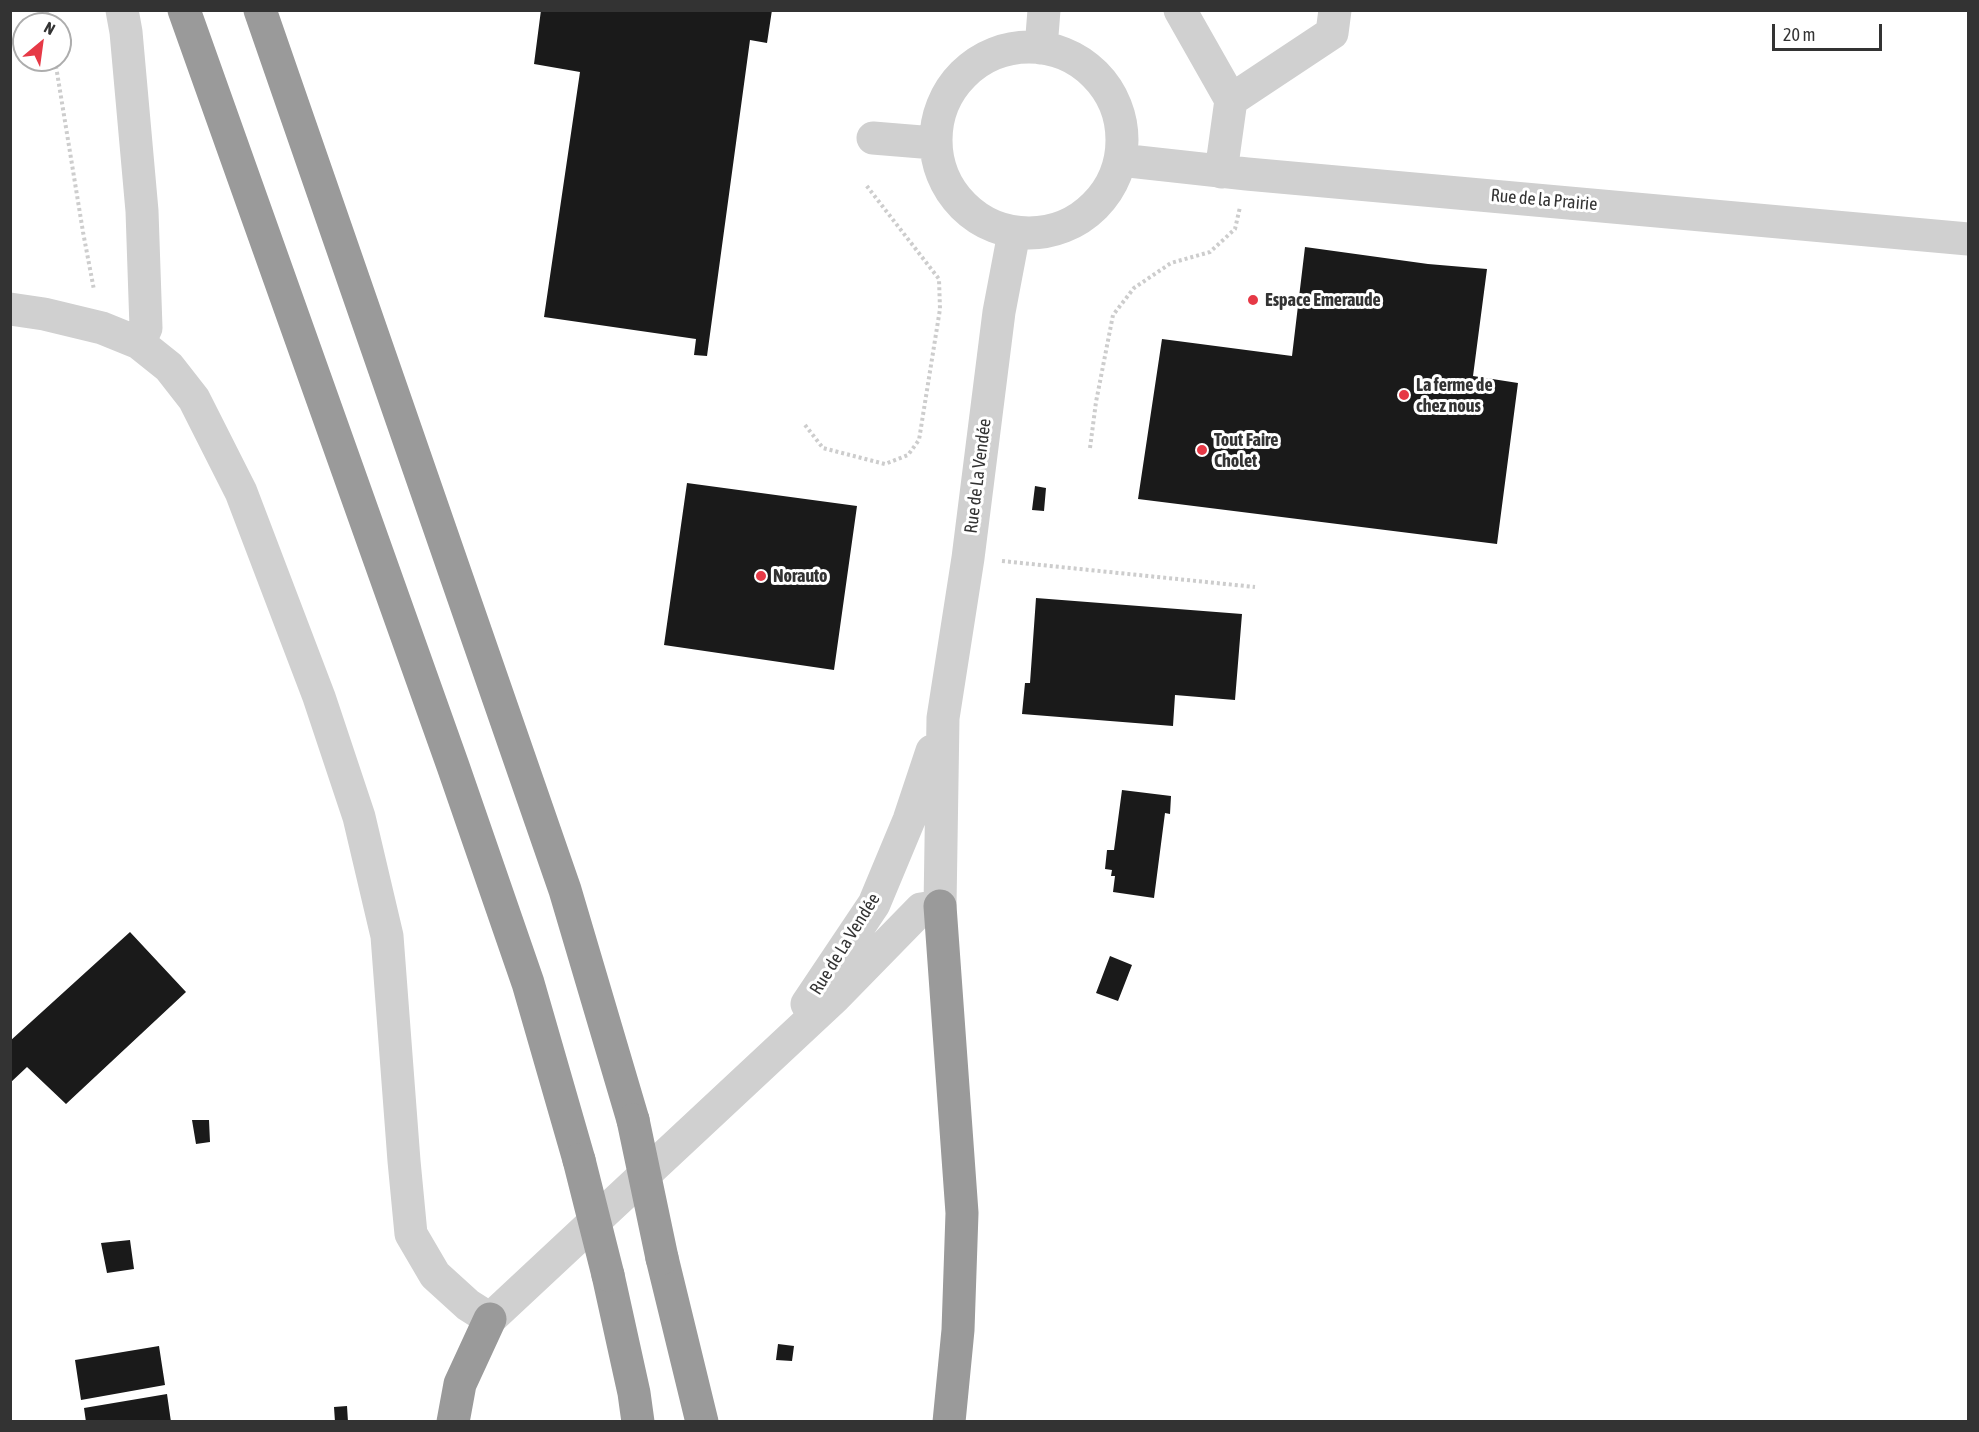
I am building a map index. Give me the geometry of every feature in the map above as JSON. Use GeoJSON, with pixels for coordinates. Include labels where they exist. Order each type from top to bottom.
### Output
{"type":"FeatureCollection","features":[{"type":"Feature","properties":{"kind":"highway"},"geometry":{"type":"LineString","coordinates":[[184,10],[528,983],[579,1160],[608,1275],[634,1393],[638,1422]]}},
{"type":"Feature","properties":{"kind":"highway"},"geometry":{"type":"LineString","coordinates":[[260,10],[565,890],[633,1120],[662,1258],[702,1422]]}},
{"type":"Feature","properties":{"kind":"highway"},"geometry":{"type":"LineString","coordinates":[[940,906],[962,1213],[958,1330],[949,1422]]}},
{"type":"Feature","properties":{"kind":"highway"},"geometry":{"type":"LineString","coordinates":[[453,1422],[460,1384],[490,1319]]}},
{"type":"Feature","properties":{"kind":"street"},"geometry":{"type":"LineString","coordinates":[[122,10],[126,32],[142,211],[146,328],[139,343]]}},
{"type":"Feature","properties":{"kind":"street"},"geometry":{"type":"LineString","coordinates":[[1041,48],[1044,10]]}},
{"type":"Feature","properties":{"kind":"street"},"geometry":{"type":"LineString","coordinates":[[1180,10],[1231,100],[1234,173]]}},
{"type":"Feature","properties":{"kind":"street"},"geometry":{"type":"LineString","coordinates":[[1231,100],[1332,33],[1335,10]]}},
{"type":"Feature","properties":{"kind":"street"},"geometry":{"type":"LineString","coordinates":[[1041,48],[1071,57],[1095,75],[1113,100],[1122,129],[1120,160],[1110,186],[1093,209],[1070,224],[1042,233],[1014,233],[983,223],[958,202],[941,174],[934,143],[939,110],[955,82],[979,61],[1009,49],[1041,48]]}},
{"type":"Feature","properties":{"kind":"street"},"geometry":{"type":"LineString","coordinates":[[873,138],[934,143]]}},
{"type":"Feature","properties":{"kind":"street","name":"Rue de la Prairie"},"geometry":{"type":"LineString","coordinates":[[1120,160],[1234,173],[1968,239]]}},
{"type":"Feature","properties":{"kind":"street","name":"Rue de La Vendée"},"geometry":{"type":"LineString","coordinates":[[940,906],[943,718],[968,558],[999,312],[1014,233]]}},
{"type":"Feature","properties":{"kind":"street"},"geometry":{"type":"LineString","coordinates":[[10,309],[44,314],[102,328],[139,343],[169,367],[194,399],[241,492],[320,697],[359,818],[387,936],[411,1234],[435,1275],[468,1305],[490,1319],[834,998],[921,909],[940,906]]}},
{"type":"Feature","properties":{"kind":"street","name":"Rue de La Vendée"},"geometry":{"type":"LineString","coordinates":[[768,1059],[874,904],[909,820],[943,718]]}},
{"type":"Feature","properties":{"kind":"path"},"geometry":{"type":"LineString","coordinates":[[57,72],[83,232],[102,328]]}},
{"type":"Feature","properties":{"kind":"path"},"geometry":{"type":"LineString","coordinates":[[1090,448],[1096,402],[1113,315],[1134,288],[1171,263],[1210,252],[1235,229],[1234,173]]}},
{"type":"Feature","properties":{"kind":"path"},"geometry":{"type":"LineString","coordinates":[[805,424],[823,448],[885,464],[908,455],[919,440],[940,309],[939,279],[866,184]]}},
{"type":"Feature","properties":{"kind":"path"},"geometry":{"type":"LineString","coordinates":[[968,558],[1256,587]]}},
{"type":"Feature","properties":{"kind":"building"},"geometry":{"type":"Polygon","coordinates":[[[541,10],[772,10],[767,43],[750,40],[707,356],[694,355],[696,339],[544,317],[580,72],[534,64],[541,10]]]}},
{"type":"Feature","properties":{"kind":"building"},"geometry":{"type":"Polygon","coordinates":[[[1305,247],[1428,264],[1487,269],[1473,376],[1518,383],[1497,544],[1138,499],[1162,339],[1292,356],[1305,247]]]}},
{"type":"Feature","properties":{"kind":"building","name":"Norauto"},"geometry":{"type":"Polygon","coordinates":[[[687,483],[857,506],[834,670],[664,645],[687,483]]]}},
{"type":"Feature","properties":{"kind":"building"},"geometry":{"type":"Polygon","coordinates":[[[1035,486],[1046,488],[1044,511],[1032,510],[1035,486]]]}},
{"type":"Feature","properties":{"kind":"building"},"geometry":{"type":"Polygon","coordinates":[[[1036,598],[1242,614],[1235,700],[1175,695],[1173,726],[1022,714],[1025,683],[1030,683],[1036,598]]]}},
{"type":"Feature","properties":{"kind":"building"},"geometry":{"type":"Polygon","coordinates":[[[1122,790],[1171,796],[1170,814],[1165,813],[1154,898],[1113,892],[1115,876],[1111,876],[1112,870],[1105,869],[1107,850],[1114,850],[1122,790]]]}},
{"type":"Feature","properties":{"kind":"building"},"geometry":{"type":"Polygon","coordinates":[[[130,932],[186,992],[66,1104],[27,1067],[10,1083],[10,1041],[130,932]]]}},
{"type":"Feature","properties":{"kind":"building"},"geometry":{"type":"Polygon","coordinates":[[[1110,956],[1132,965],[1118,1001],[1096,993],[1110,956]]]}},
{"type":"Feature","properties":{"kind":"building"},"geometry":{"type":"Polygon","coordinates":[[[192,1120],[209,1120],[210,1142],[196,1144],[192,1120]]]}},
{"type":"Feature","properties":{"kind":"building"},"geometry":{"type":"Polygon","coordinates":[[[130,1240],[134,1269],[107,1273],[101,1243],[130,1240]]]}},
{"type":"Feature","properties":{"kind":"building"},"geometry":{"type":"Polygon","coordinates":[[[778,1344],[794,1346],[792,1361],[776,1360],[778,1344]]]}},
{"type":"Feature","properties":{"kind":"building"},"geometry":{"type":"Polygon","coordinates":[[[159,1346],[165,1385],[81,1400],[75,1360],[159,1346]]]}},
{"type":"Feature","properties":{"kind":"building"},"geometry":{"type":"Polygon","coordinates":[[[167,1394],[171,1422],[86,1422],[84,1408],[167,1394]]]}},
{"type":"Feature","properties":{"kind":"building"},"geometry":{"type":"Polygon","coordinates":[[[347,1406],[348,1422],[335,1422],[334,1407],[347,1406]]]}},
{"type":"Feature","properties":{"kind":"place","name":"Espace Emeraude"},"geometry":{"type":"Point","coordinates":[1253,300]}},
{"type":"Feature","properties":{"kind":"place","name":"La ferme de chez nous"},"geometry":{"type":"Point","coordinates":[1404,395]}},
{"type":"Feature","properties":{"kind":"place","name":"Tout Faire Cholet"},"geometry":{"type":"Point","coordinates":[1202,450]}},
{"type":"Feature","properties":{"kind":"place","name":"Norauto"},"geometry":{"type":"Point","coordinates":[761,576]}}]}
